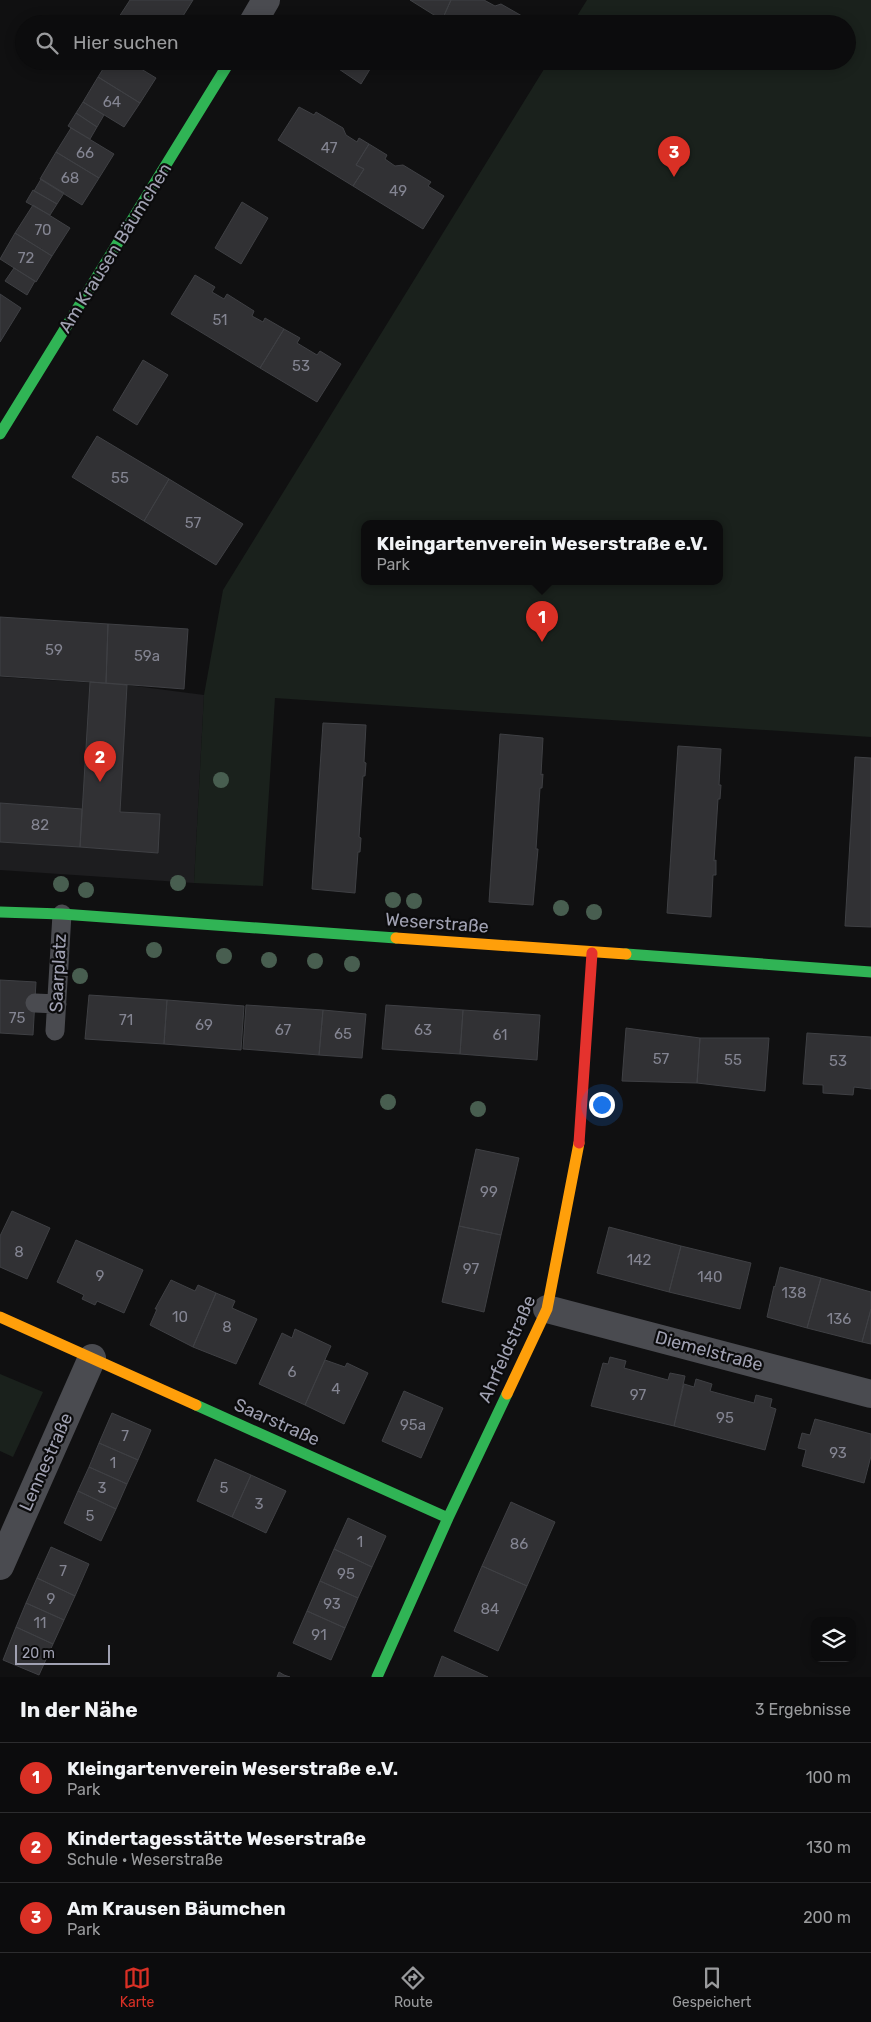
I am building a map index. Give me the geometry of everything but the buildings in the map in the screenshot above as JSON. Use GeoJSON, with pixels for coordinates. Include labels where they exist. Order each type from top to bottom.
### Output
{"type":"FeatureCollection","features":[{"type":"Feature","properties":{"kind":"street"},"geometry":{"type":"LineString","coordinates":[[257,15],[266,0]]}},
{"type":"Feature","properties":{"kind":"street","name":"Am Krausen Bäumchen"},"geometry":{"type":"LineString","coordinates":[[0,434],[224,70]]}},
{"type":"Feature","properties":{"kind":"street","name":"Weserstraße"},"geometry":{"type":"LineString","coordinates":[[0,912],[62,914],[871,972]]}},
{"type":"Feature","properties":{"kind":"street","name":"Ahrfeldstraße"},"geometry":{"type":"LineString","coordinates":[[377,1677],[448,1518],[547,1309],[578,1154],[592,953]]}},
{"type":"Feature","properties":{"kind":"street","name":"Diemelstraße"},"geometry":{"type":"LineString","coordinates":[[547,1309],[871,1394]]}},
{"type":"Feature","properties":{"kind":"street"},"geometry":{"type":"LineString","coordinates":[[0,1317],[92,1358]]}},
{"type":"Feature","properties":{"kind":"street","name":"Saarstraße"},"geometry":{"type":"LineString","coordinates":[[92,1358],[448,1518]]}},
{"type":"Feature","properties":{"kind":"street","name":"Lennestraße"},"geometry":{"type":"LineString","coordinates":[[0,1566],[92,1358]]}},
{"type":"Feature","properties":{"kind":"lane","name":"Saarplatz"},"geometry":{"type":"LineString","coordinates":[[55,1031],[62,914]]}},
{"type":"Feature","properties":{"kind":"lane"},"geometry":{"type":"LineString","coordinates":[[35,1003],[57,1004]]}},
{"type":"Feature","properties":{"kind":"shaded area"},"geometry":{"type":"Polygon","coordinates":[[[587,0],[871,0],[871,737],[275,698],[263,886],[194,883],[204,695],[223,590],[543,70],[856,70],[856,15],[578,15],[587,0]]]}},
{"type":"Feature","properties":{"kind":"shaded area"},"geometry":{"type":"Polygon","coordinates":[[[0,677],[127,685],[204,695],[194,883],[0,870],[0,677]]]}},
{"type":"Feature","properties":{"kind":"shaded area"},"geometry":{"type":"Polygon","coordinates":[[[0,1374],[43,1392],[13,1457],[0,1451],[0,1374]]]}},
{"type":"Feature","properties":{"kind":"traffic: fast"},"geometry":{"type":"LineString","coordinates":[[0,434],[224,70]]}},
{"type":"Feature","properties":{"kind":"traffic: fast"},"geometry":{"type":"LineString","coordinates":[[0,912],[62,914],[396,938]]}},
{"type":"Feature","properties":{"kind":"traffic: fast"},"geometry":{"type":"LineString","coordinates":[[626,954],[871,972]]}},
{"type":"Feature","properties":{"kind":"traffic: fast"},"geometry":{"type":"LineString","coordinates":[[377,1677],[448,1518],[507,1394]]}},
{"type":"Feature","properties":{"kind":"traffic: fast"},"geometry":{"type":"LineString","coordinates":[[196,1405],[448,1518]]}},
{"type":"Feature","properties":{"kind":"traffic: slow"},"geometry":{"type":"LineString","coordinates":[[396,938],[626,954]]}},
{"type":"Feature","properties":{"kind":"traffic: slow"},"geometry":{"type":"LineString","coordinates":[[507,1394],[547,1309],[579,1143]]}},
{"type":"Feature","properties":{"kind":"traffic: slow"},"geometry":{"type":"LineString","coordinates":[[0,1317],[196,1405]]}},
{"type":"Feature","properties":{"kind":"traffic: jam"},"geometry":{"type":"LineString","coordinates":[[579,1143],[592,953]]}},
{"type":"Feature","properties":{"kind":"place","name":"Am Krausen Bäumchen"},"geometry":{"type":"Point","coordinates":[674,177]}},
{"type":"Feature","properties":{"kind":"place","name":"Kleingartenverein Weserstraße e.V."},"geometry":{"type":"Point","coordinates":[542,642]}},
{"type":"Feature","properties":{"kind":"place","name":"Kindertagesstätte Weserstraße"},"geometry":{"type":"Point","coordinates":[100,782]}}]}
